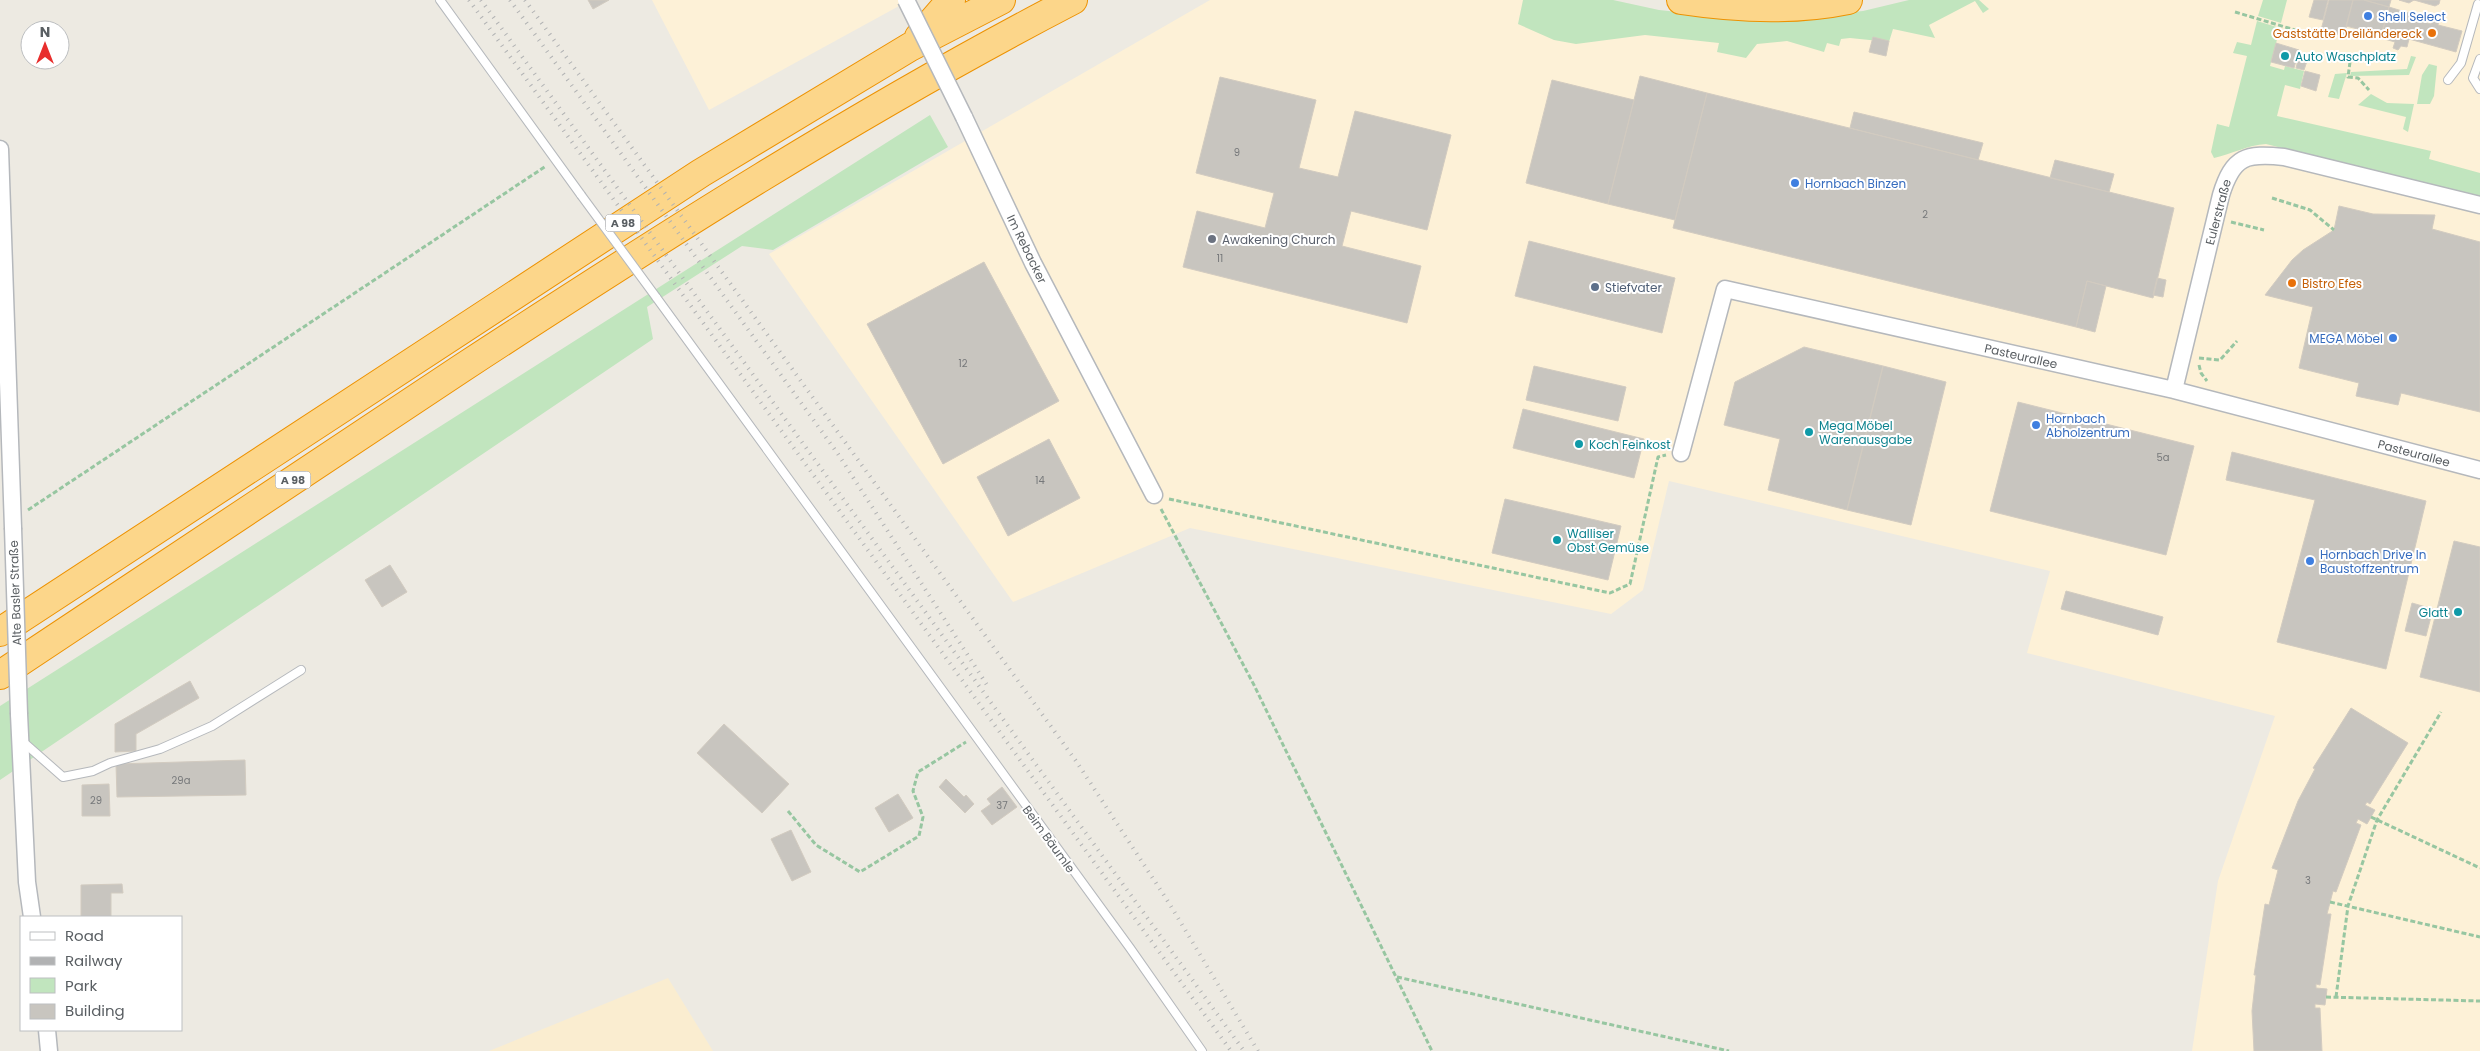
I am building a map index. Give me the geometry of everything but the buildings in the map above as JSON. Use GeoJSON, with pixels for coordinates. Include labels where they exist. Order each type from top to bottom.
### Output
{"type":"FeatureCollection","features":[{"type":"Feature","properties":{"kind":"highway"},"geometry":{"type":"LineString","coordinates":[[910,47],[951,0]]}},
{"type":"Feature","properties":{"kind":"highway","name":"A 98"},"geometry":{"type":"LineString","coordinates":[[0,632],[701,172],[910,47],[1001,0]]}},
{"type":"Feature","properties":{"kind":"highway","name":"A 98"},"geometry":{"type":"LineString","coordinates":[[0,675],[586,286],[759,177],[911,87],[1072,0]]}},
{"type":"Feature","properties":{"kind":"highway"},"geometry":{"type":"LineString","coordinates":[[1681,0],[1758,6],[1800,5],[1848,0]]}},
{"type":"Feature","properties":{"kind":"street","name":"Im Rebacker"},"geometry":{"type":"LineString","coordinates":[[906,0],[1033,263],[1154,495]]}},
{"type":"Feature","properties":{"kind":"street","name":"Alte Basler Straße"},"geometry":{"type":"LineString","coordinates":[[0,149],[19,739],[27,882],[32,916]]}},
{"type":"Feature","properties":{"kind":"street","name":"Eulerstraße"},"geometry":{"type":"LineString","coordinates":[[2174,390],[2227,176],[2238,161],[2260,154],[2284,157],[2480,205]]}},
{"type":"Feature","properties":{"kind":"street","name":"Pasteurallee"},"geometry":{"type":"LineString","coordinates":[[1681,453],[1725,289],[2174,390],[2480,470]]}},
{"type":"Feature","properties":{"kind":"street"},"geometry":{"type":"LineString","coordinates":[[47,1031],[49,1051]]}},
{"type":"Feature","properties":{"kind":"lane","name":"Beim Bäumle"},"geometry":{"type":"LineString","coordinates":[[440,0],[895,628],[1130,948],[1202,1051]]}},
{"type":"Feature","properties":{"kind":"lane"},"geometry":{"type":"LineString","coordinates":[[2448,80],[2461,64],[2477,3]]}},
{"type":"Feature","properties":{"kind":"lane"},"geometry":{"type":"LineString","coordinates":[[2480,59],[2474,78],[2480,89]]}},
{"type":"Feature","properties":{"kind":"lane"},"geometry":{"type":"LineString","coordinates":[[19,739],[62,777],[93,771],[110,763],[160,750],[212,726],[301,670]]}},
{"type":"Feature","properties":{"kind":"path"},"geometry":{"type":"LineString","coordinates":[[2235,12],[2295,30]]}},
{"type":"Feature","properties":{"kind":"path"},"geometry":{"type":"LineString","coordinates":[[2350,62],[2348,77],[2358,78],[2368,90]]}},
{"type":"Feature","properties":{"kind":"path"},"geometry":{"type":"LineString","coordinates":[[12,525],[556,158]]}},
{"type":"Feature","properties":{"kind":"path"},"geometry":{"type":"LineString","coordinates":[[2272,198],[2310,210],[2334,230]]}},
{"type":"Feature","properties":{"kind":"path"},"geometry":{"type":"LineString","coordinates":[[2229,232],[2234,213]]}},
{"type":"Feature","properties":{"kind":"path"},"geometry":{"type":"LineString","coordinates":[[2215,219],[2264,230]]}},
{"type":"Feature","properties":{"kind":"path"},"geometry":{"type":"LineString","coordinates":[[2214,385],[2200,373],[2199,356],[2220,360],[2237,341]]}},
{"type":"Feature","properties":{"kind":"path"},"geometry":{"type":"LineString","coordinates":[[1154,495],[1610,593],[1630,584],[1658,457],[1681,453]]}},
{"type":"Feature","properties":{"kind":"path"},"geometry":{"type":"LineString","coordinates":[[1154,495],[1254,685],[1432,1051]]}},
{"type":"Feature","properties":{"kind":"path"},"geometry":{"type":"LineString","coordinates":[[2336,997],[2348,906],[2377,820],[2441,712]]}},
{"type":"Feature","properties":{"kind":"path"},"geometry":{"type":"LineString","coordinates":[[788,811],[816,845],[860,872],[919,836],[923,817],[913,791],[918,772],[975,737]]}},
{"type":"Feature","properties":{"kind":"path"},"geometry":{"type":"LineString","coordinates":[[2371,817],[2480,868]]}},
{"type":"Feature","properties":{"kind":"path"},"geometry":{"type":"LineString","coordinates":[[2330,902],[2480,937]]}},
{"type":"Feature","properties":{"kind":"path"},"geometry":{"type":"LineString","coordinates":[[1396,977],[1729,1051]]}},
{"type":"Feature","properties":{"kind":"path"},"geometry":{"type":"LineString","coordinates":[[2326,997],[2480,1001]]}},
{"type":"Feature","properties":{"kind":"shaded area"},"geometry":{"type":"Polygon","coordinates":[[[652,0],[910,0],[709,110],[652,0]]]}},
{"type":"Feature","properties":{"kind":"shaded area"},"geometry":{"type":"Polygon","coordinates":[[[1210,0],[1574,0],[1761,38],[1933,0],[2480,0],[2480,1051],[2192,1051],[2218,881],[2275,716],[2027,653],[2050,571],[1669,481],[1643,590],[1611,614],[1190,528],[1013,602],[769,254],[1210,0]]]}},
{"type":"Feature","properties":{"kind":"green space"},"geometry":{"type":"Polygon","coordinates":[[[1523,0],[1613,0],[1659,10],[1725,17],[1785,19],[1863,11],[1909,0],[1979,0],[1989,9],[1983,13],[1975,1],[1929,25],[1935,38],[1893,29],[1889,42],[1850,38],[1841,39],[1839,46],[1827,43],[1824,52],[1787,41],[1757,44],[1746,58],[1717,52],[1719,43],[1645,35],[1576,44],[1554,40],[1518,24],[1523,0]]]}},
{"type":"Feature","properties":{"kind":"green space"},"geometry":{"type":"Polygon","coordinates":[[[2263,0],[2287,0],[2281,23],[2258,16],[2263,0]]]}},
{"type":"Feature","properties":{"kind":"green space"},"geometry":{"type":"Polygon","coordinates":[[[2257,21],[2280,28],[2270,66],[2284,70],[2285,66],[2304,71],[2300,89],[2285,85],[2277,116],[2431,151],[2429,159],[2480,173],[2480,198],[2266,144],[2214,158],[2211,152],[2217,124],[2229,127],[2247,56],[2233,53],[2237,42],[2251,45],[2257,21]]]}},
{"type":"Feature","properties":{"kind":"green space"},"geometry":{"type":"Polygon","coordinates":[[[2411,56],[2416,57],[2409,75],[2350,76],[2351,72],[2407,69],[2411,56]]]}},
{"type":"Feature","properties":{"kind":"green space"},"geometry":{"type":"Polygon","coordinates":[[[2429,64],[2437,66],[2434,96],[2430,104],[2417,104],[2422,75],[2429,64]]]}},
{"type":"Feature","properties":{"kind":"green space"},"geometry":{"type":"Polygon","coordinates":[[[2347,73],[2339,99],[2328,97],[2335,74],[2347,73]]]}},
{"type":"Feature","properties":{"kind":"green space"},"geometry":{"type":"Polygon","coordinates":[[[2371,94],[2387,103],[2414,104],[2408,132],[2403,129],[2406,117],[2358,105],[2371,94]]]}},
{"type":"Feature","properties":{"kind":"green space"},"geometry":{"type":"Polygon","coordinates":[[[930,115],[948,147],[773,250],[742,246],[647,307],[653,339],[0,780],[0,706],[930,115]]]}},
{"type":"Feature","properties":{"kind":"sand"},"geometry":{"type":"Polygon","coordinates":[[[668,978],[713,1051],[489,1051],[668,978]]]}},
{"type":"Feature","properties":{"kind":"railway"},"geometry":{"type":"LineString","coordinates":[[469,0],[1231,1051]]}},
{"type":"Feature","properties":{"kind":"railway"},"geometry":{"type":"LineString","coordinates":[[481,0],[1244,1051]]}},
{"type":"Feature","properties":{"kind":"railway"},"geometry":{"type":"LineString","coordinates":[[510,0],[838,454],[987,685]]}},
{"type":"Feature","properties":{"kind":"railway"},"geometry":{"type":"LineString","coordinates":[[525,0],[1076,761],[1169,903],[1258,1051]]}},
{"type":"Feature","properties":{"kind":"place","name":"Shell Select"},"geometry":{"type":"Point","coordinates":[2368,16]}},
{"type":"Feature","properties":{"kind":"place","name":"Gaststätte Dreiländereck"},"geometry":{"type":"Point","coordinates":[2432,33]}},
{"type":"Feature","properties":{"kind":"place","name":"Auto Waschplatz"},"geometry":{"type":"Point","coordinates":[2285,56]}},
{"type":"Feature","properties":{"kind":"place","name":"Hornbach Binzen"},"geometry":{"type":"Point","coordinates":[1795,183]}},
{"type":"Feature","properties":{"kind":"place","name":"Awakening Church"},"geometry":{"type":"Point","coordinates":[1212,239]}},
{"type":"Feature","properties":{"kind":"place","name":"Bistro Efes"},"geometry":{"type":"Point","coordinates":[2292,283]}},
{"type":"Feature","properties":{"kind":"place","name":"Stiefvater"},"geometry":{"type":"Point","coordinates":[1595,287]}},
{"type":"Feature","properties":{"kind":"place","name":"MEGA Möbel"},"geometry":{"type":"Point","coordinates":[2393,338]}},
{"type":"Feature","properties":{"kind":"place","name":"Hornbach Abholzentrum"},"geometry":{"type":"Point","coordinates":[2036,425]}},
{"type":"Feature","properties":{"kind":"place","name":"Mega Möbel Warenausgabe"},"geometry":{"type":"Point","coordinates":[1809,432]}},
{"type":"Feature","properties":{"kind":"place","name":"Koch Feinkost"},"geometry":{"type":"Point","coordinates":[1579,444]}},
{"type":"Feature","properties":{"kind":"place","name":"Walliser Obst Gemüse"},"geometry":{"type":"Point","coordinates":[1557,540]}},
{"type":"Feature","properties":{"kind":"place","name":"Hornbach Drive In Baustoffzentrum"},"geometry":{"type":"Point","coordinates":[2310,561]}},
{"type":"Feature","properties":{"kind":"place","name":"Glatt"},"geometry":{"type":"Point","coordinates":[2458,612]}}]}
